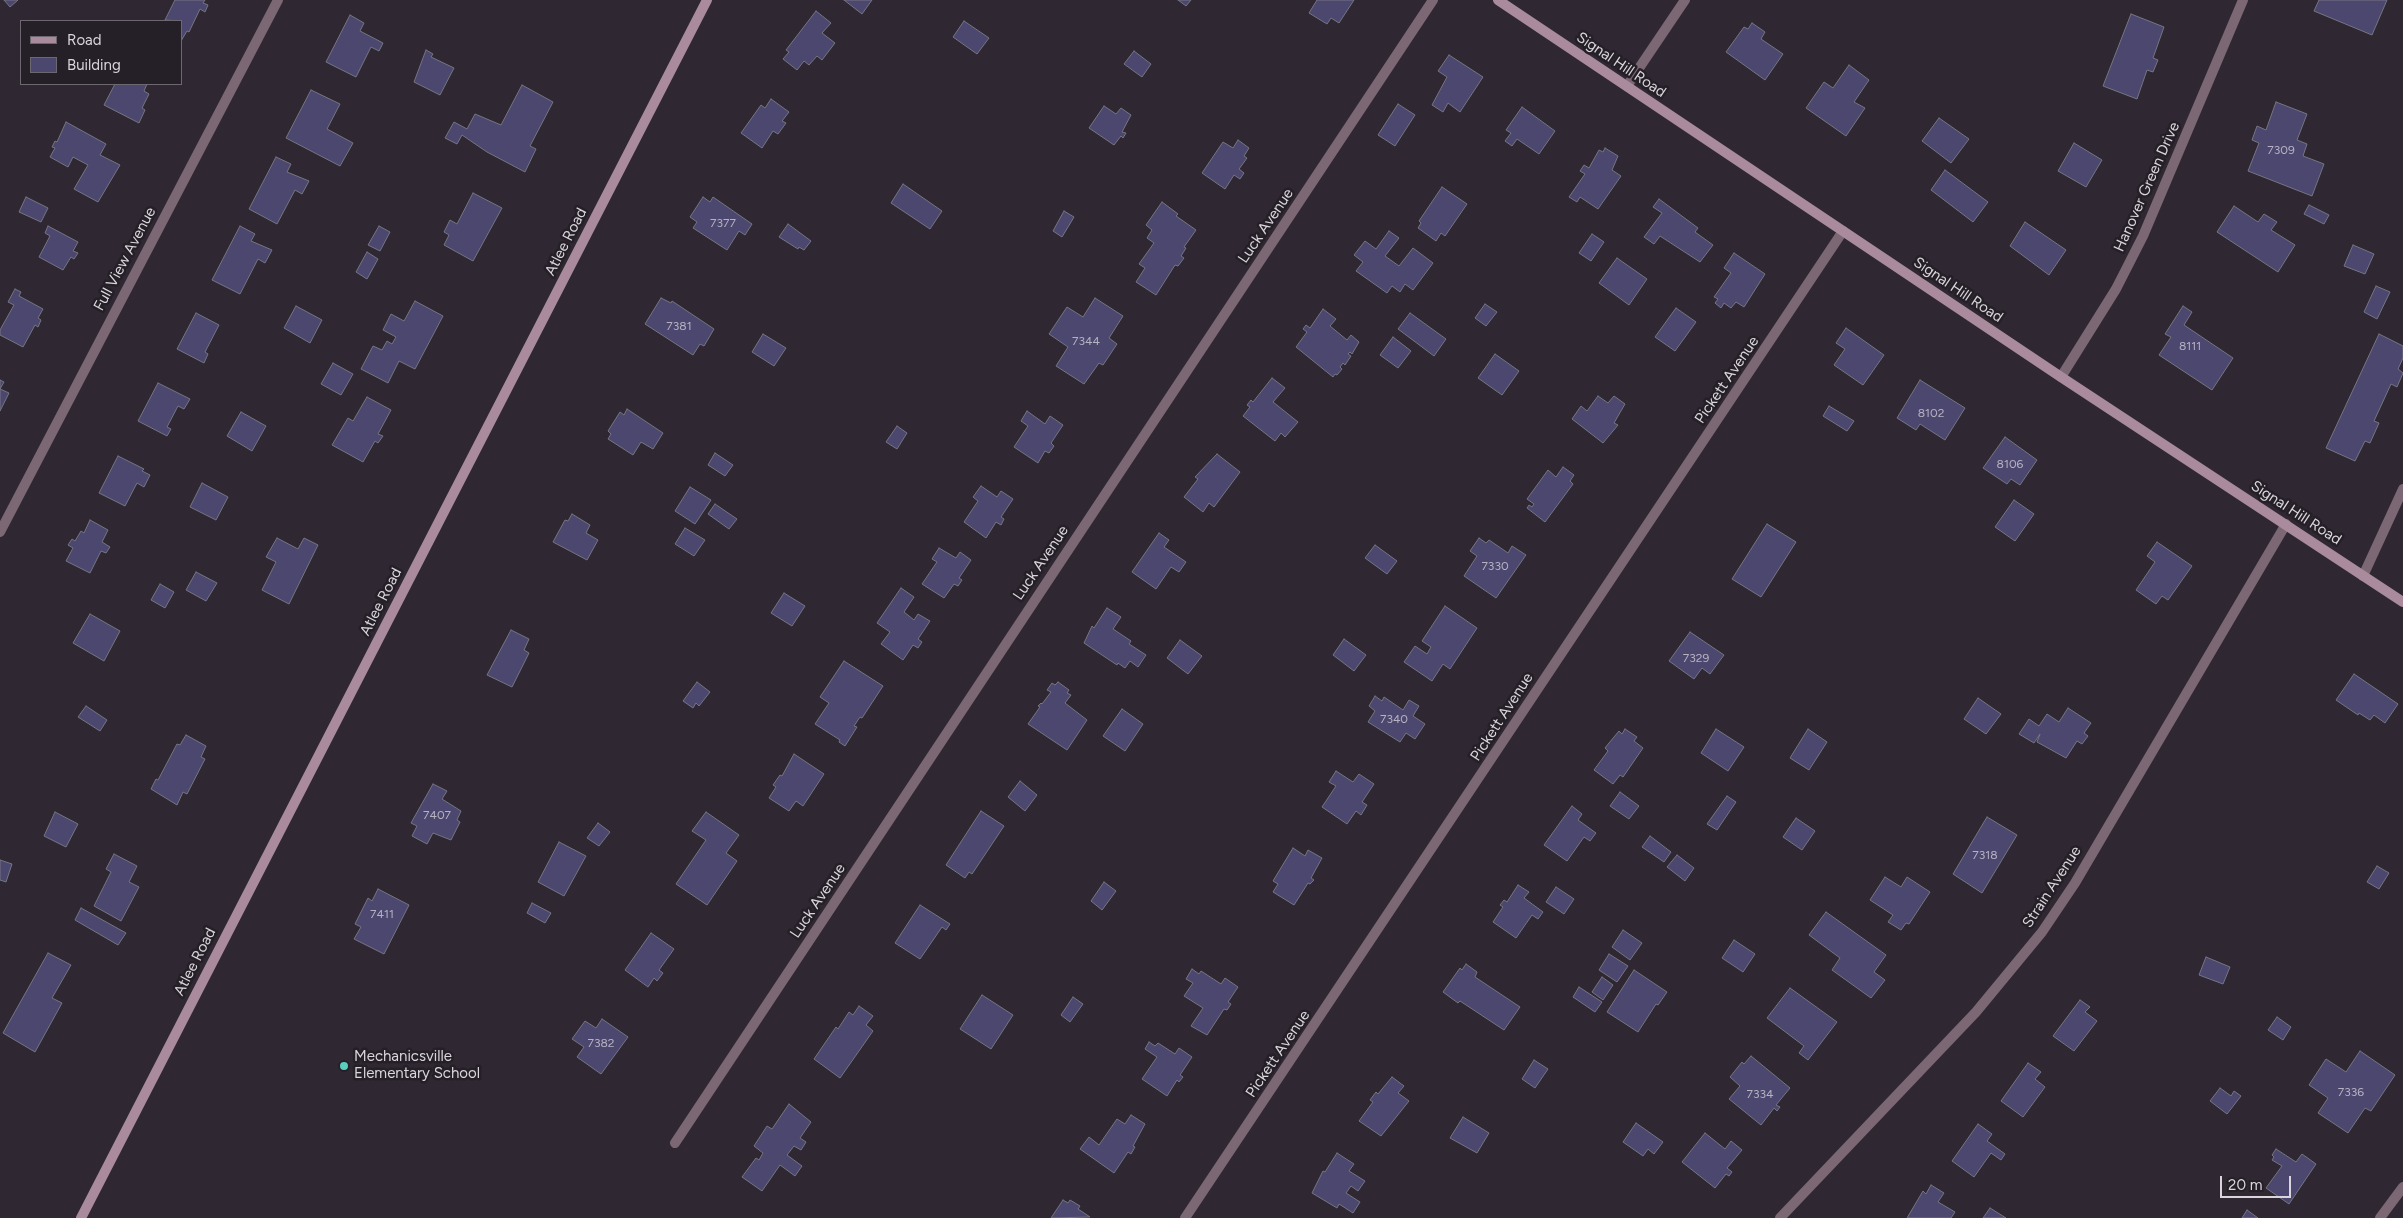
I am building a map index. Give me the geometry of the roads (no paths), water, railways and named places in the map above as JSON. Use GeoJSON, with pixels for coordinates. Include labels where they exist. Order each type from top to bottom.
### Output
{"type":"FeatureCollection","features":[{"type":"Feature","properties":{"kind":"main road","name":"Atlee Road"},"geometry":{"type":"LineString","coordinates":[[81,1218],[707,0]]}},
{"type":"Feature","properties":{"kind":"main road","name":"Signal Hill Road"},"geometry":{"type":"LineString","coordinates":[[1498,0],[1843,232],[2403,602]]}},
{"type":"Feature","properties":{"kind":"street","name":"Full View Avenue"},"geometry":{"type":"LineString","coordinates":[[0,532],[278,0]]}},
{"type":"Feature","properties":{"kind":"street","name":"Luck Avenue"},"geometry":{"type":"LineString","coordinates":[[675,1143],[1433,0]]}},
{"type":"Feature","properties":{"kind":"street"},"geometry":{"type":"LineString","coordinates":[[1627,86],[1685,0]]}},
{"type":"Feature","properties":{"kind":"street","name":"Hanover Green Drive"},"geometry":{"type":"LineString","coordinates":[[2061,377],[2116,289],[2143,236],[2243,0]]}},
{"type":"Feature","properties":{"kind":"street","name":"Pickett Avenue"},"geometry":{"type":"LineString","coordinates":[[1185,1218],[1843,232]]}},
{"type":"Feature","properties":{"kind":"street"},"geometry":{"type":"LineString","coordinates":[[2363,576],[2403,489]]}},
{"type":"Feature","properties":{"kind":"street","name":"Strain Avenue"},"geometry":{"type":"LineString","coordinates":[[1780,1218],[1976,1012],[2042,932],[2075,883],[2286,524]]}},
{"type":"Feature","properties":{"kind":"street"},"geometry":{"type":"LineString","coordinates":[[2380,1218],[2403,1187]]}},
{"type":"Feature","properties":{"kind":"place","name":"Mechanicsville Elementary School"},"geometry":{"type":"Point","coordinates":[344,1066]}}]}
